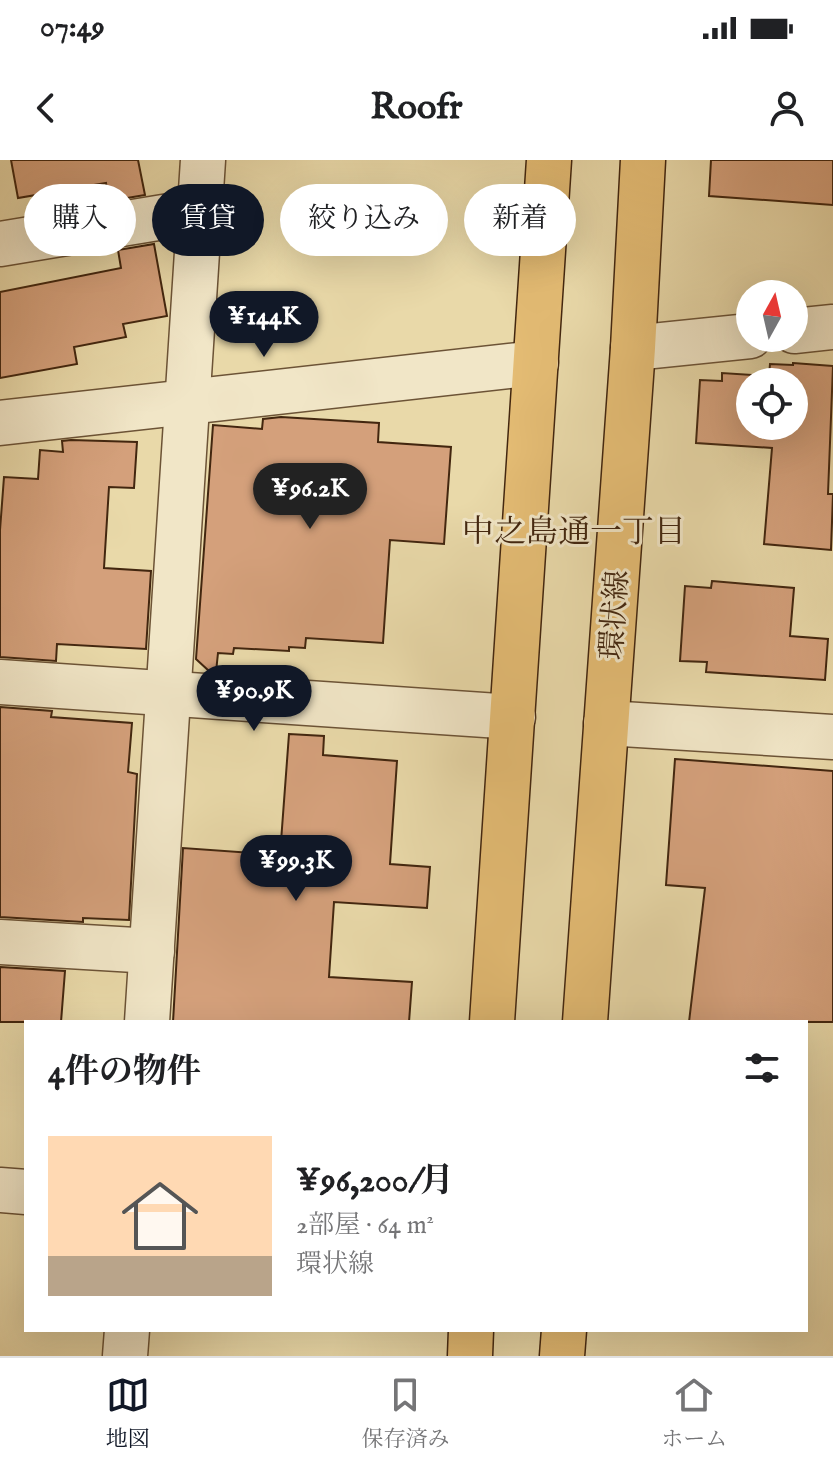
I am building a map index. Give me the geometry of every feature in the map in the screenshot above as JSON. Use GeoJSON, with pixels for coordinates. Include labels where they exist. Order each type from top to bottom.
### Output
{"type":"FeatureCollection","features":[{"type":"Feature","properties":{"kind":"main road"},"geometry":{"type":"LineString","coordinates":[[492,1020],[549,160]]}},
{"type":"Feature","properties":{"kind":"main road","name":"環状線"},"geometry":{"type":"LineString","coordinates":[[585,1020],[633,348],[643,160]]}},
{"type":"Feature","properties":{"kind":"main road"},"geometry":{"type":"LineString","coordinates":[[470,1356],[471,1332]]}},
{"type":"Feature","properties":{"kind":"main road"},"geometry":{"type":"LineString","coordinates":[[562,1356],[564,1332]]}},
{"type":"Feature","properties":{"kind":"street"},"geometry":{"type":"LineString","coordinates":[[202,184],[203,160]]}},
{"type":"Feature","properties":{"kind":"street"},"geometry":{"type":"LineString","coordinates":[[0,244],[152,219]]}},
{"type":"Feature","properties":{"kind":"street"},"geometry":{"type":"LineString","coordinates":[[147,1020],[197,256]]}},
{"type":"Feature","properties":{"kind":"street"},"geometry":{"type":"LineString","coordinates":[[808,330],[833,327]]}},
{"type":"Feature","properties":{"kind":"street"},"geometry":{"type":"LineString","coordinates":[[633,348],[736,337]]}},
{"type":"Feature","properties":{"kind":"street"},"geometry":{"type":"LineString","coordinates":[[0,423],[536,363]]}},
{"type":"Feature","properties":{"kind":"street"},"geometry":{"type":"LineString","coordinates":[[0,682],[513,717]]}},
{"type":"Feature","properties":{"kind":"street"},"geometry":{"type":"LineString","coordinates":[[606,723],[833,737]]}},
{"type":"Feature","properties":{"kind":"street"},"geometry":{"type":"LineString","coordinates":[[0,942],[152,951]]}},
{"type":"Feature","properties":{"kind":"street"},"geometry":{"type":"LineString","coordinates":[[0,1190],[24,1192]]}},
{"type":"Feature","properties":{"kind":"street"},"geometry":{"type":"LineString","coordinates":[[125,1356],[127,1332]]}},
{"type":"Feature","properties":{"kind":"building"},"geometry":{"type":"Polygon","coordinates":[[[11,160],[138,160],[145,195],[136,196],[136,184],[24,184],[24,197],[18,198],[11,160]]]}},
{"type":"Feature","properties":{"kind":"building"},"geometry":{"type":"Polygon","coordinates":[[[711,160],[833,160],[833,205],[709,196],[711,160]]]}},
{"type":"Feature","properties":{"kind":"building"},"geometry":{"type":"Polygon","coordinates":[[[152,244],[167,316],[123,324],[126,337],[74,347],[77,364],[0,378],[0,292],[121,268],[119,256],[136,256],[136,247],[152,244]]]}},
{"type":"Feature","properties":{"kind":"building"},"geometry":{"type":"Polygon","coordinates":[[[770,364],[833,366],[828,494],[833,494],[831,550],[764,544],[772,448],[696,443],[700,380],[722,381],[722,373],[736,374],[736,440],[808,440],[808,368],[770,368],[770,364]]]}},
{"type":"Feature","properties":{"kind":"building"},"geometry":{"type":"Polygon","coordinates":[[[281,417],[379,423],[378,442],[451,447],[444,544],[390,540],[383,643],[306,638],[305,648],[289,647],[289,651],[234,648],[233,654],[218,653],[216,672],[209,671],[196,659],[213,425],[262,429],[263,419],[281,417]]]}},
{"type":"Feature","properties":{"kind":"building"},"geometry":{"type":"Polygon","coordinates":[[[62,441],[137,442],[134,488],[109,487],[104,568],[151,571],[146,649],[57,644],[56,661],[0,657],[0,530],[4,477],[38,479],[40,450],[63,452],[62,441]]]}},
{"type":"Feature","properties":{"kind":"building"},"geometry":{"type":"Polygon","coordinates":[[[712,581],[794,588],[790,636],[828,639],[825,680],[706,672],[707,662],[680,661],[685,586],[711,588],[712,581]]]}},
{"type":"Feature","properties":{"kind":"building"},"geometry":{"type":"Polygon","coordinates":[[[0,707],[52,711],[51,717],[132,723],[128,772],[137,774],[129,920],[83,918],[83,922],[0,917],[0,707]]]}},
{"type":"Feature","properties":{"kind":"building"},"geometry":{"type":"Polygon","coordinates":[[[289,734],[324,736],[323,755],[397,761],[390,864],[430,867],[427,908],[334,902],[329,977],[412,982],[409,1020],[173,1020],[183,848],[280,855],[289,734]]]}},
{"type":"Feature","properties":{"kind":"building"},"geometry":{"type":"Polygon","coordinates":[[[675,759],[833,771],[833,1022],[689,1020],[705,888],[666,885],[675,759]]]}},
{"type":"Feature","properties":{"kind":"building"},"geometry":{"type":"Polygon","coordinates":[[[0,967],[65,971],[61,1020],[0,1022],[0,967]]]}},
{"type":"Feature","properties":{"kind":"district","name":"中之島通一丁目"},"geometry":{"type":"Point","coordinates":[574,531]}}]}
